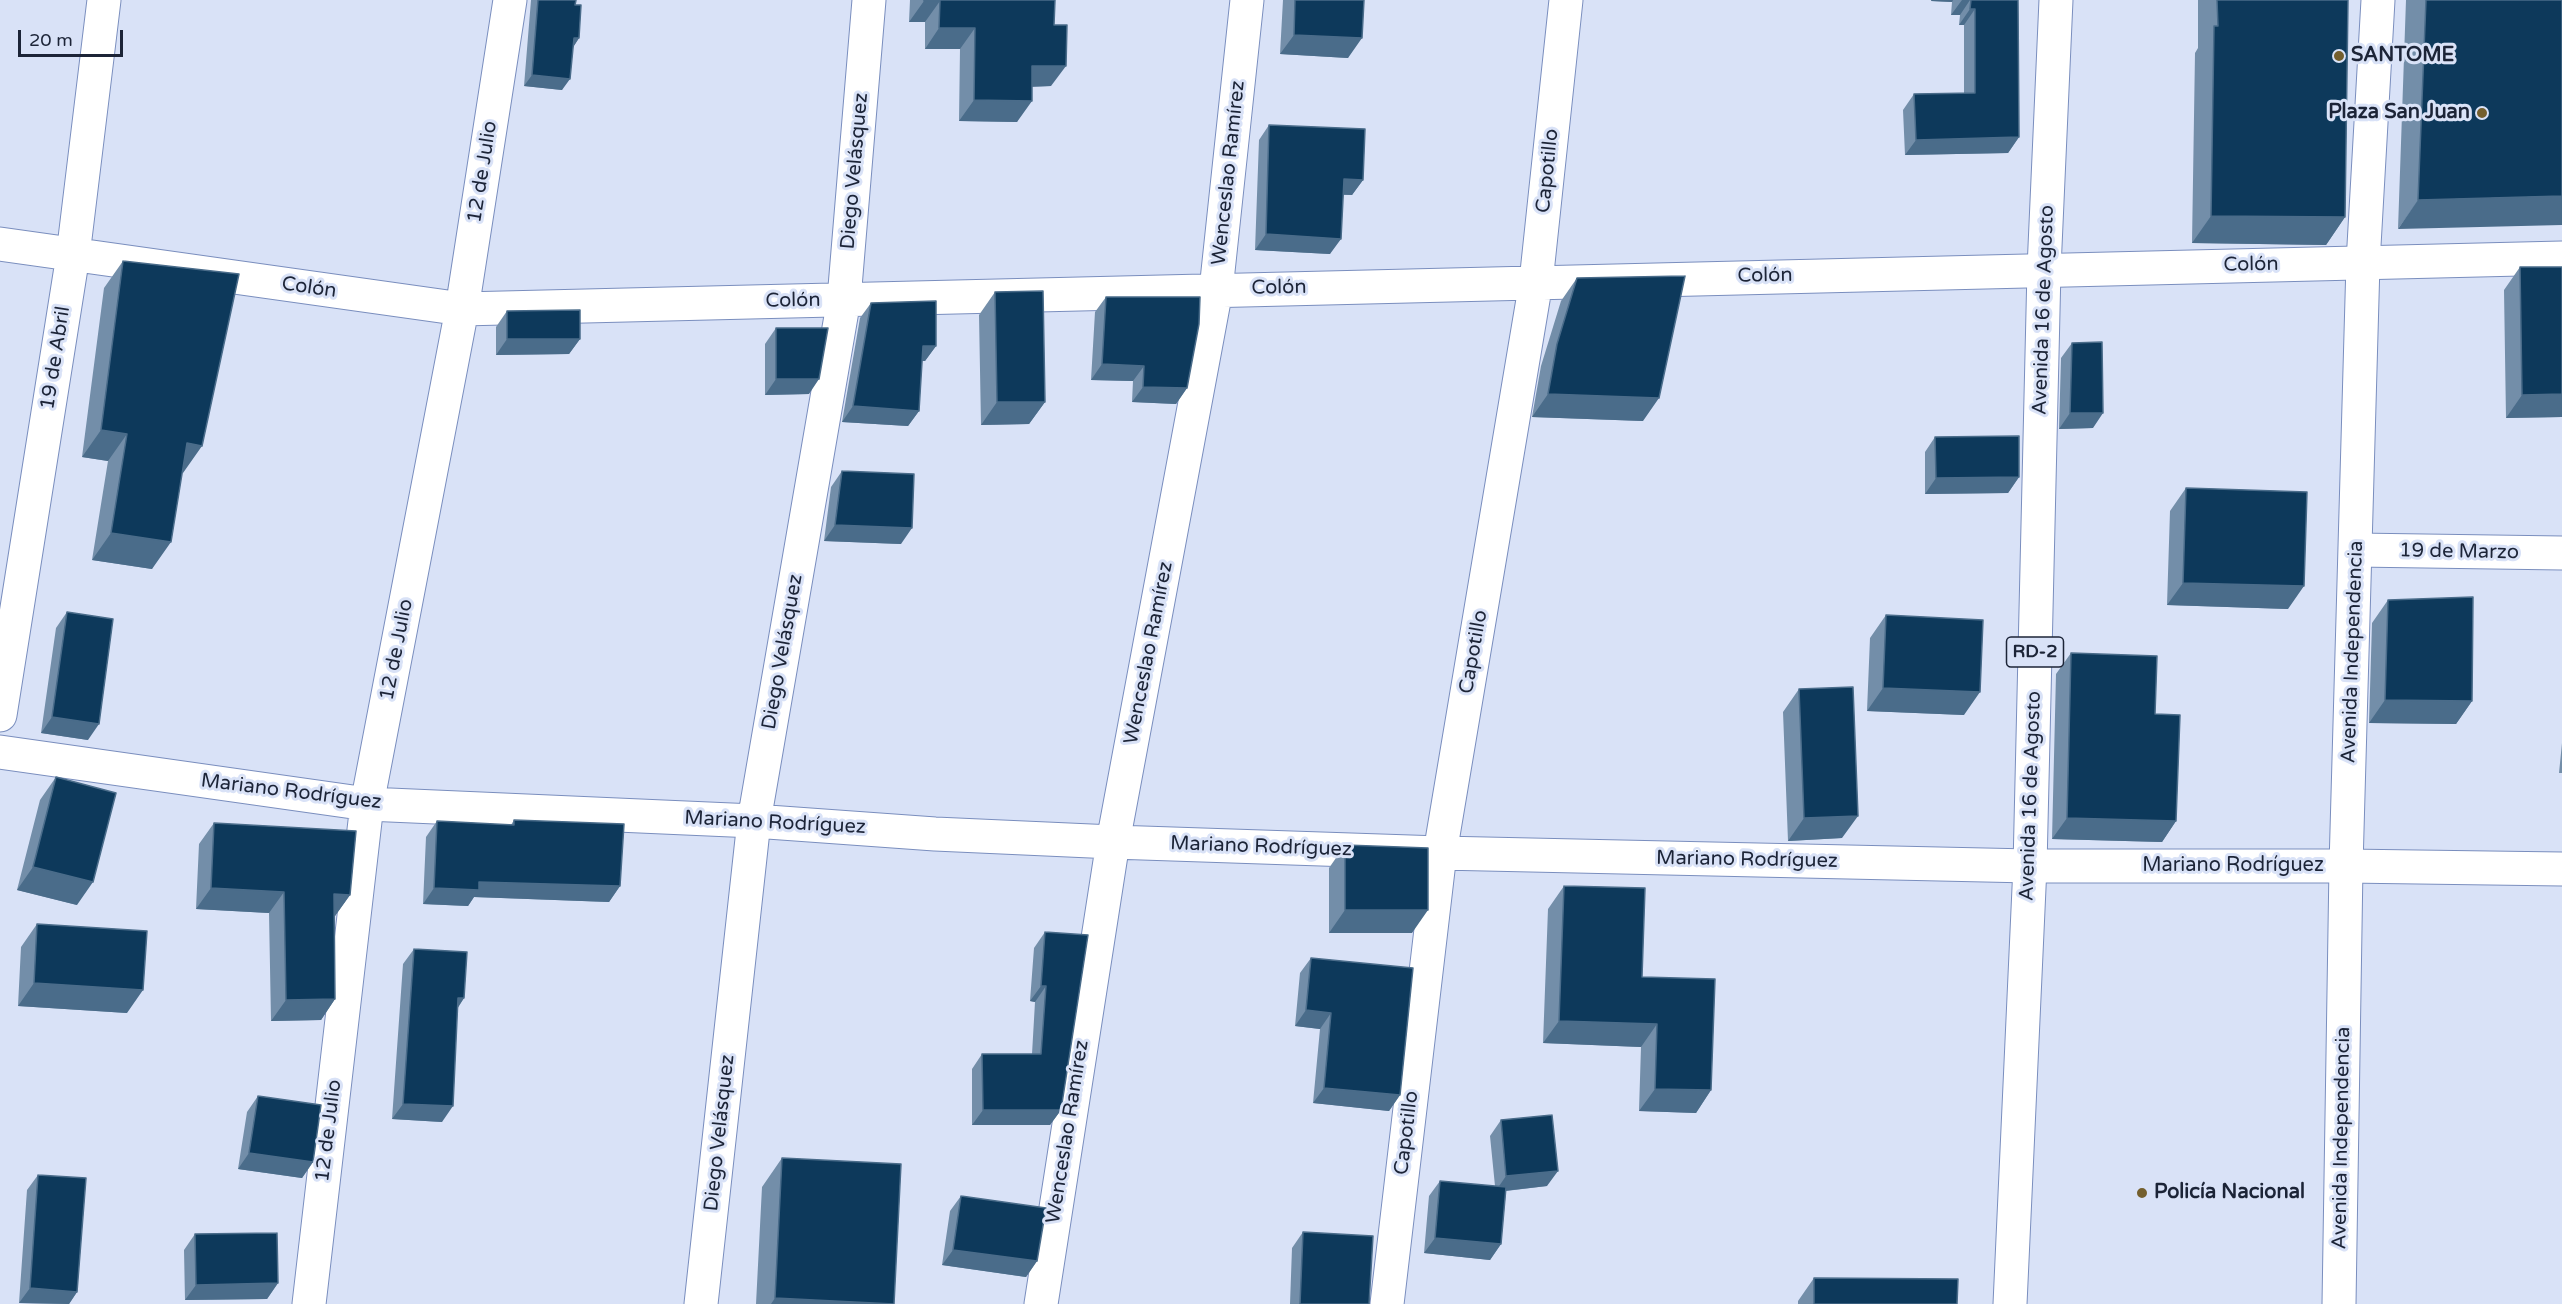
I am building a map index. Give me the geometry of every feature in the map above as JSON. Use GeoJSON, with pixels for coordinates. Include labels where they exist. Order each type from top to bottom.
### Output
{"type":"FeatureCollection","features":[{"type":"Feature","properties":{"kind":"street","name":"19 de Abril"},"geometry":{"type":"LineString","coordinates":[[0,715],[73,255],[104,0]]}},
{"type":"Feature","properties":{"kind":"street","name":"12 de Julio"},"geometry":{"type":"LineString","coordinates":[[309,1304],[367,804],[462,309],[510,0]]}},
{"type":"Feature","properties":{"kind":"street","name":"Diego Velásquez"},"geometry":{"type":"LineString","coordinates":[[701,1304],[754,821],[844,299],[869,0]]}},
{"type":"Feature","properties":{"kind":"street","name":"Wenceslao Ramírez"},"geometry":{"type":"LineString","coordinates":[[1041,1304],[1113,842],[1216,290],[1247,0]]}},
{"type":"Feature","properties":{"kind":"street","name":"Capotillo"},"geometry":{"type":"LineString","coordinates":[[1387,1304],[1440,853],[1536,282],[1566,0]]}},
{"type":"Feature","properties":{"kind":"street","name":"Avenida 16 de Agosto"},"geometry":{"type":"LineString","coordinates":[[2010,1304],[2030,866],[2044,269],[2056,0]]}},
{"type":"Feature","properties":{"kind":"street","name":"Avenida Independencia"},"geometry":{"type":"LineString","coordinates":[[2339,1304],[2346,866],[2363,263],[2378,0]]}},
{"type":"Feature","properties":{"kind":"street","name":"Colón"},"geometry":{"type":"LineString","coordinates":[[0,244],[462,309],[2562,258]]}},
{"type":"Feature","properties":{"kind":"street","name":"19 de Marzo"},"geometry":{"type":"LineString","coordinates":[[2356,550],[2562,553]]}},
{"type":"Feature","properties":{"kind":"street","name":"Mariano Rodríguez"},"geometry":{"type":"LineString","coordinates":[[0,753],[367,804],[754,821],[936,834],[1440,853],[2030,866],[2562,869]]}},
{"type":"Feature","properties":{"kind":"building"},"geometry":{"type":"Polygon","coordinates":[[[538,0],[576,0],[575,5],[581,5],[579,38],[574,38],[570,79],[532,75],[538,0]]]}},
{"type":"Feature","properties":{"kind":"building"},"geometry":{"type":"Polygon","coordinates":[[[924,0],[1055,0],[1054,25],[1067,25],[1066,66],[1032,66],[1032,101],[974,100],[975,28],[939,28],[940,1],[924,0]]]}},
{"type":"Feature","properties":{"kind":"building"},"geometry":{"type":"Polygon","coordinates":[[[1295,0],[1364,0],[1362,38],[1294,35],[1295,0]]]}},
{"type":"Feature","properties":{"kind":"building"},"geometry":{"type":"Polygon","coordinates":[[[1971,0],[2018,0],[2019,137],[1916,140],[1914,94],[1975,93],[1975,9],[1970,9],[1971,0]]]}},
{"type":"Feature","properties":{"kind":"building"},"geometry":{"type":"Polygon","coordinates":[[[2217,0],[2348,0],[2345,217],[2211,216],[2214,26],[2218,26],[2217,0]]]}},
{"type":"Feature","properties":{"kind":"building","name":"Plaza San Juan"},"geometry":{"type":"Polygon","coordinates":[[[2426,0],[2562,0],[2562,196],[2418,200],[2426,0]]]}},
{"type":"Feature","properties":{"kind":"building"},"geometry":{"type":"Polygon","coordinates":[[[1269,125],[1365,129],[1363,180],[1344,179],[1341,239],[1266,234],[1269,125]]]}},
{"type":"Feature","properties":{"kind":"building"},"geometry":{"type":"Polygon","coordinates":[[[123,261],[239,274],[202,446],[187,443],[171,542],[111,533],[127,434],[101,430],[123,261]]]}},
{"type":"Feature","properties":{"kind":"building"},"geometry":{"type":"Polygon","coordinates":[[[2520,267],[2562,267],[2562,394],[2522,395],[2520,267]]]}},
{"type":"Feature","properties":{"kind":"building"},"geometry":{"type":"Polygon","coordinates":[[[1685,276],[1659,398],[1548,394],[1557,344],[1577,278],[1685,276]]]}},
{"type":"Feature","properties":{"kind":"building"},"geometry":{"type":"Polygon","coordinates":[[[1043,291],[1045,402],[997,402],[995,292],[1043,291]]]}},
{"type":"Feature","properties":{"kind":"building"},"geometry":{"type":"Polygon","coordinates":[[[1106,297],[1200,297],[1199,324],[1187,388],[1143,387],[1144,366],[1102,364],[1106,297]]]}},
{"type":"Feature","properties":{"kind":"building"},"geometry":{"type":"Polygon","coordinates":[[[936,301],[936,346],[923,346],[919,411],[853,406],[871,303],[936,301]]]}},
{"type":"Feature","properties":{"kind":"building"},"geometry":{"type":"Polygon","coordinates":[[[580,310],[580,339],[507,339],[507,311],[580,310]]]}},
{"type":"Feature","properties":{"kind":"building"},"geometry":{"type":"Polygon","coordinates":[[[776,328],[828,328],[819,379],[776,379],[776,328]]]}},
{"type":"Feature","properties":{"kind":"building"},"geometry":{"type":"Polygon","coordinates":[[[2102,342],[2103,413],[2070,413],[2072,343],[2102,342]]]}},
{"type":"Feature","properties":{"kind":"building"},"geometry":{"type":"Polygon","coordinates":[[[2019,436],[2019,477],[1936,478],[1935,437],[2019,436]]]}},
{"type":"Feature","properties":{"kind":"building"},"geometry":{"type":"Polygon","coordinates":[[[842,471],[914,474],[912,528],[835,525],[842,471]]]}},
{"type":"Feature","properties":{"kind":"building"},"geometry":{"type":"Polygon","coordinates":[[[2186,488],[2307,492],[2304,586],[2183,583],[2186,488]]]}},
{"type":"Feature","properties":{"kind":"building"},"geometry":{"type":"Polygon","coordinates":[[[2473,597],[2472,701],[2385,700],[2388,600],[2473,597]]]}},
{"type":"Feature","properties":{"kind":"building"},"geometry":{"type":"Polygon","coordinates":[[[67,612],[113,619],[99,724],[52,717],[67,612]]]}},
{"type":"Feature","properties":{"kind":"building"},"geometry":{"type":"Polygon","coordinates":[[[1886,615],[1983,620],[1980,692],[1883,688],[1886,615]]]}},
{"type":"Feature","properties":{"kind":"building"},"geometry":{"type":"Polygon","coordinates":[[[2071,653],[2157,656],[2155,714],[2180,715],[2176,821],[2067,818],[2071,653]]]}},
{"type":"Feature","properties":{"kind":"building"},"geometry":{"type":"Polygon","coordinates":[[[1853,687],[1858,816],[1804,818],[1799,689],[1853,687]]]}},
{"type":"Feature","properties":{"kind":"building"},"geometry":{"type":"Polygon","coordinates":[[[56,777],[116,793],[93,882],[33,867],[56,777]]]}},
{"type":"Feature","properties":{"kind":"building"},"geometry":{"type":"Polygon","coordinates":[[[514,820],[624,824],[620,886],[479,882],[479,890],[434,888],[437,821],[514,825],[514,820]]]}},
{"type":"Feature","properties":{"kind":"building"},"geometry":{"type":"Polygon","coordinates":[[[214,823],[356,831],[350,895],[334,894],[335,999],[286,1000],[284,892],[211,888],[214,823]]]}},
{"type":"Feature","properties":{"kind":"building"},"geometry":{"type":"Polygon","coordinates":[[[1345,845],[1428,848],[1428,910],[1345,910],[1345,845]]]}},
{"type":"Feature","properties":{"kind":"building"},"geometry":{"type":"Polygon","coordinates":[[[1564,886],[1645,888],[1642,977],[1715,979],[1711,1090],[1655,1089],[1657,1024],[1559,1021],[1564,886]]]}},
{"type":"Feature","properties":{"kind":"building"},"geometry":{"type":"Polygon","coordinates":[[[37,924],[147,931],[143,990],[34,983],[37,924]]]}},
{"type":"Feature","properties":{"kind":"building"},"geometry":{"type":"Polygon","coordinates":[[[1045,932],[1088,935],[1061,1110],[983,1110],[982,1054],[1041,1054],[1046,986],[1041,986],[1045,932]]]}},
{"type":"Feature","properties":{"kind":"building"},"geometry":{"type":"Polygon","coordinates":[[[414,949],[467,952],[464,998],[458,998],[453,1106],[403,1104],[414,949]]]}},
{"type":"Feature","properties":{"kind":"building"},"geometry":{"type":"Polygon","coordinates":[[[1311,958],[1413,968],[1400,1095],[1324,1088],[1331,1013],[1306,1010],[1311,958]]]}},
{"type":"Feature","properties":{"kind":"building"},"geometry":{"type":"Polygon","coordinates":[[[258,1096],[321,1105],[313,1162],[249,1153],[258,1096]]]}},
{"type":"Feature","properties":{"kind":"building"},"geometry":{"type":"Polygon","coordinates":[[[1552,1115],[1558,1171],[1506,1176],[1501,1120],[1552,1115]]]}},
{"type":"Feature","properties":{"kind":"building"},"geometry":{"type":"Polygon","coordinates":[[[782,1158],[901,1164],[894,1304],[775,1298],[782,1158]]]}},
{"type":"Feature","properties":{"kind":"building"},"geometry":{"type":"Polygon","coordinates":[[[38,1175],[86,1178],[77,1292],[30,1288],[38,1175]]]}},
{"type":"Feature","properties":{"kind":"building"},"geometry":{"type":"Polygon","coordinates":[[[1440,1181],[1506,1187],[1501,1244],[1435,1238],[1440,1181]]]}},
{"type":"Feature","properties":{"kind":"building"},"geometry":{"type":"Polygon","coordinates":[[[961,1196],[1046,1208],[1037,1261],[953,1250],[961,1196]]]}},
{"type":"Feature","properties":{"kind":"building"},"geometry":{"type":"Polygon","coordinates":[[[1303,1232],[1373,1236],[1369,1304],[1300,1304],[1303,1232]]]}},
{"type":"Feature","properties":{"kind":"building"},"geometry":{"type":"Polygon","coordinates":[[[277,1233],[278,1283],[196,1285],[195,1234],[277,1233]]]}},
{"type":"Feature","properties":{"kind":"building"},"geometry":{"type":"Polygon","coordinates":[[[1814,1278],[1958,1279],[1957,1304],[1814,1304],[1814,1278]]]}},
{"type":"Feature","properties":{"kind":"place","name":"SANTOME"},"geometry":{"type":"Point","coordinates":[2339,56]}},
{"type":"Feature","properties":{"kind":"place","name":"Plaza San Juan"},"geometry":{"type":"Point","coordinates":[2482,113]}},
{"type":"Feature","properties":{"kind":"place","name":"Policía Nacional"},"geometry":{"type":"Point","coordinates":[2142,1193]}}]}
